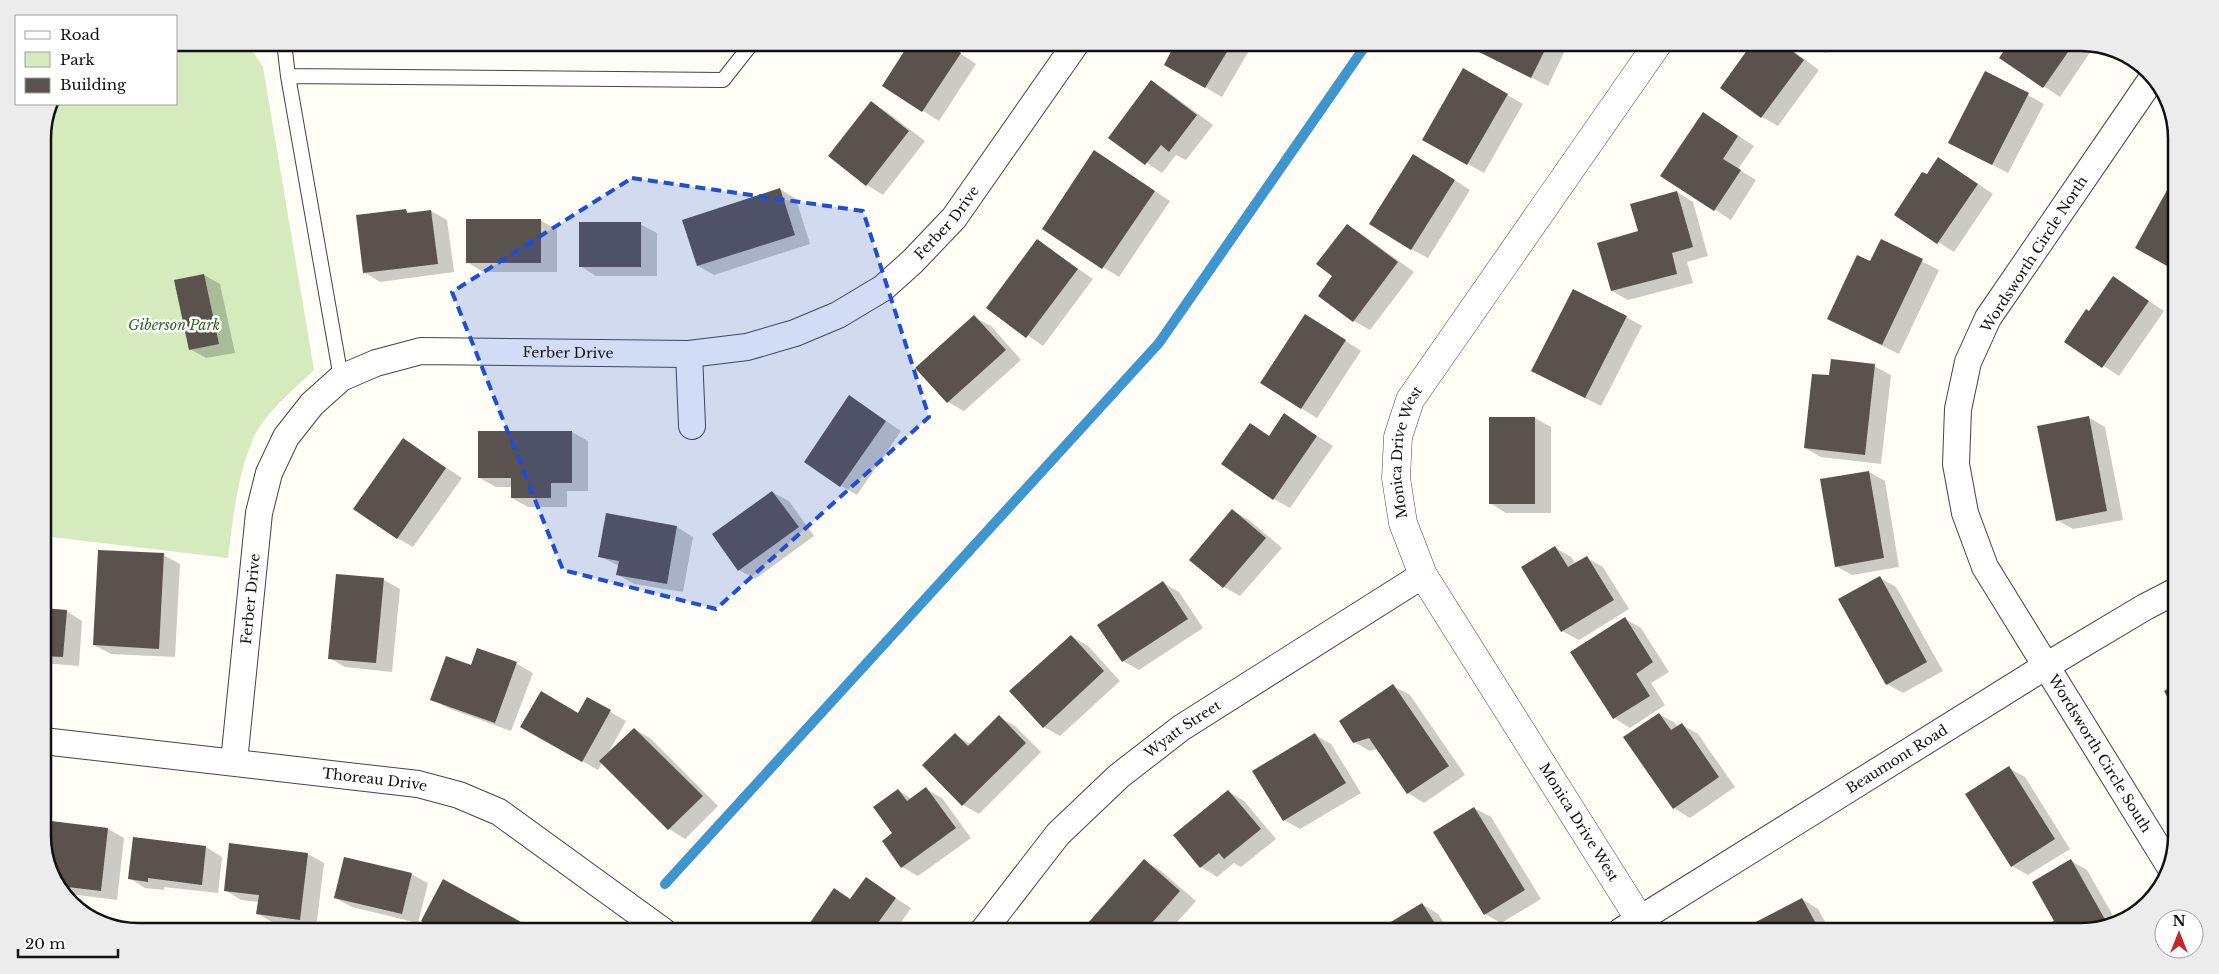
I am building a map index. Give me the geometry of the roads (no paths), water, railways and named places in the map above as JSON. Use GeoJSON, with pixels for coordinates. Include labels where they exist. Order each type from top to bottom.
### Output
{"type":"FeatureCollection","features":[{"type":"Feature","properties":{"kind":"street","name":"Ferber Drive"},"geometry":{"type":"LineString","coordinates":[[234,762],[259,513],[269,473],[286,437],[312,404],[341,378],[376,363],[421,351],[689,354],[747,347],[795,333],[838,315],[883,288],[913,261],[954,218],[1072,51]]}},
{"type":"Feature","properties":{"kind":"street","name":"Monica Drive West"},"geometry":{"type":"LineString","coordinates":[[1633,923],[1424,575],[1404,523],[1396,478],[1398,437],[1410,400],[1653,51]]}},
{"type":"Feature","properties":{"kind":"street","name":"Wordsworth Circle North"},"geometry":{"type":"LineString","coordinates":[[2046,666],[1986,567],[1966,513],[1956,464],[1958,409],[1968,362],[1988,318],[2149,84]]}},
{"type":"Feature","properties":{"kind":"street"},"geometry":{"type":"LineString","coordinates":[[689,354],[692,426]]}},
{"type":"Feature","properties":{"kind":"street","name":"Wyatt Street"},"geometry":{"type":"LineString","coordinates":[[990,923],[1058,834],[1119,776],[1182,728],[1424,575]]}},
{"type":"Feature","properties":{"kind":"street","name":"Beaumont Road"},"geometry":{"type":"LineString","coordinates":[[1644,923],[2046,666],[2168,595]]}},
{"type":"Feature","properties":{"kind":"street","name":"Wordsworth Circle South"},"geometry":{"type":"LineString","coordinates":[[2046,666],[2164,858]]}},
{"type":"Feature","properties":{"kind":"street","name":"Thoreau Drive"},"geometry":{"type":"LineString","coordinates":[[51,742],[418,784],[459,795],[499,812],[651,923]]}},
{"type":"Feature","properties":{"kind":"lane"},"geometry":{"type":"LineString","coordinates":[[285,51],[341,378]]}},
{"type":"Feature","properties":{"kind":"lane"},"geometry":{"type":"LineString","coordinates":[[288,76],[723,80],[746,51]]}},
{"type":"Feature","properties":{"kind":"waterway"},"geometry":{"type":"LineString","coordinates":[[665,884],[1159,343],[1362,51]]}},
{"type":"Feature","properties":{"kind":"park label","name":"Giberson Park"},"geometry":{"type":"Point","coordinates":[174,325]}}]}
